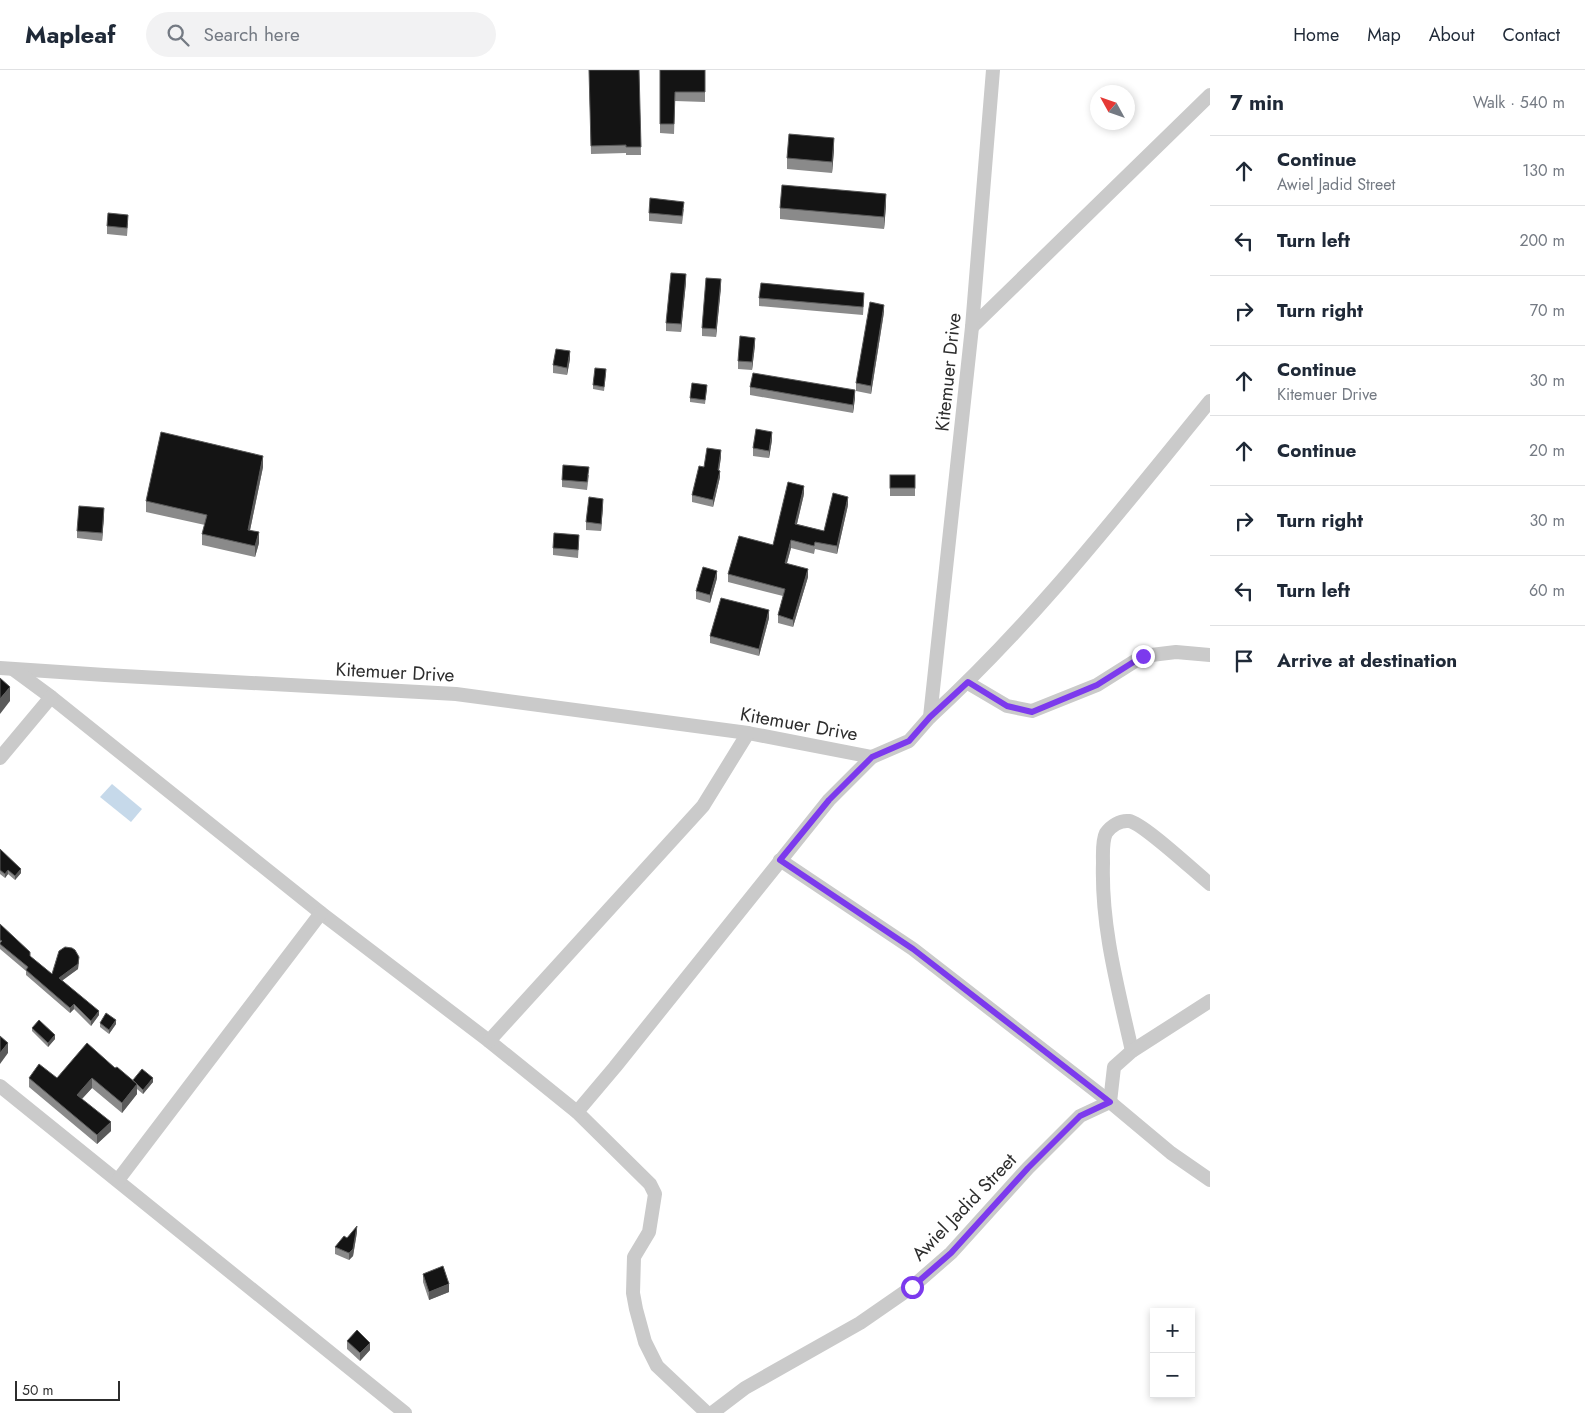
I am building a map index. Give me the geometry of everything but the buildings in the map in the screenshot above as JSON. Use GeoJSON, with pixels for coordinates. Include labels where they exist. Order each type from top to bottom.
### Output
{"type":"FeatureCollection","features":[{"type":"Feature","properties":{"kind":"street","name":"Kitemuer Drive"},"geometry":{"type":"LineString","coordinates":[[6,668],[456,694],[748,733],[872,757],[909,741],[930,717],[972,327],[993,70]]}},
{"type":"Feature","properties":{"kind":"street"},"geometry":{"type":"LineString","coordinates":[[972,327],[1210,95]]}},
{"type":"Feature","properties":{"kind":"street"},"geometry":{"type":"LineString","coordinates":[[930,717],[968,682],[1058,586],[1210,401]]}},
{"type":"Feature","properties":{"kind":"street"},"geometry":{"type":"LineString","coordinates":[[968,682],[1007,706],[1032,712],[1097,685],[1143,656],[1176,652],[1210,655]]}},
{"type":"Feature","properties":{"kind":"street"},"geometry":{"type":"LineString","coordinates":[[6,668],[51,697],[321,913],[490,1042],[576,1112],[650,1184],[654,1191],[649,1232],[634,1257],[633,1293],[636,1310],[645,1342],[657,1366],[707,1413]]}},
{"type":"Feature","properties":{"kind":"street"},"geometry":{"type":"LineString","coordinates":[[0,758],[51,697]]}},
{"type":"Feature","properties":{"kind":"street"},"geometry":{"type":"LineString","coordinates":[[490,1042],[704,806],[748,733]]}},
{"type":"Feature","properties":{"kind":"street"},"geometry":{"type":"LineString","coordinates":[[576,1112],[615,1067],[829,800],[872,757]]}},
{"type":"Feature","properties":{"kind":"street"},"geometry":{"type":"LineString","coordinates":[[1132,1051],[1107,937],[1102,890],[1103,848],[1106,833],[1117,823],[1130,821],[1143,829],[1210,884]]}},
{"type":"Feature","properties":{"kind":"street"},"geometry":{"type":"LineString","coordinates":[[780,860],[913,949],[1110,1102],[1171,1153],[1210,1180]]}},
{"type":"Feature","properties":{"kind":"street"},"geometry":{"type":"LineString","coordinates":[[118,1180],[321,913]]}},
{"type":"Feature","properties":{"kind":"street"},"geometry":{"type":"LineString","coordinates":[[1110,1102],[1114,1067],[1132,1051],[1210,1001]]}},
{"type":"Feature","properties":{"kind":"street"},"geometry":{"type":"LineString","coordinates":[[0,1086],[405,1413]]}},
{"type":"Feature","properties":{"kind":"street","name":"Awiel Jadid Street"},"geometry":{"type":"LineString","coordinates":[[712,1413],[745,1388],[860,1323],[912,1287],[951,1253],[1028,1168],[1080,1116],[1110,1102]]}},
{"type":"Feature","properties":{"kind":"water"},"geometry":{"type":"Polygon","coordinates":[[[112,784],[142,809],[131,822],[100,797],[112,784]]]}},
{"type":"Feature","properties":{"kind":"route"},"geometry":{"type":"LineString","coordinates":[[912,1287],[951,1253],[1028,1168],[1080,1116],[1110,1102],[913,949],[780,860],[829,800],[872,757],[909,741],[930,717],[968,682],[1007,706],[1032,712],[1097,685],[1143,656]]}}]}
